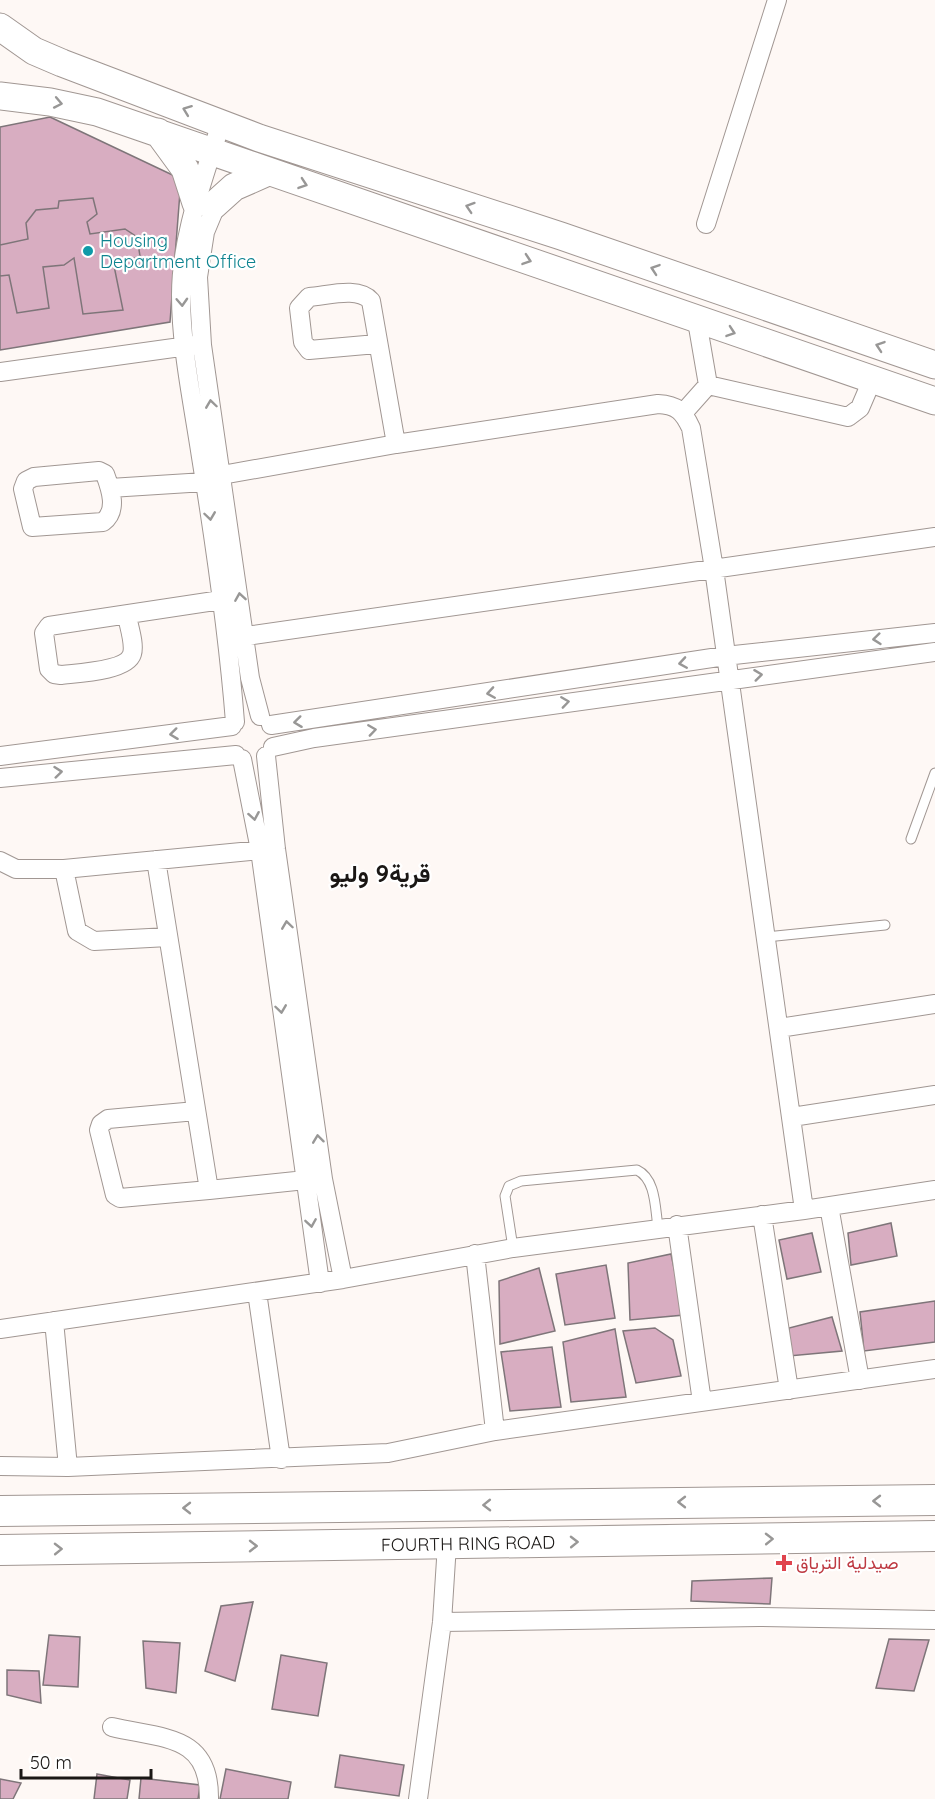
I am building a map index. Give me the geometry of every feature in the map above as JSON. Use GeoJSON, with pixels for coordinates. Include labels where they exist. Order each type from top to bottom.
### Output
{"type":"FeatureCollection","features":[{"type":"Feature","properties":{"kind":"main road"},"geometry":{"type":"LineString","coordinates":[[0,1511],[935,1500]]}},
{"type":"Feature","properties":{"kind":"main road","name":"FOURTH RING ROAD"},"geometry":{"type":"LineString","coordinates":[[0,1550],[935,1536]]}},
{"type":"Feature","properties":{"kind":"street"},"geometry":{"type":"LineString","coordinates":[[706,224],[777,0]]}},
{"type":"Feature","properties":{"kind":"street"},"geometry":{"type":"LineString","coordinates":[[0,27],[34,51],[259,138],[686,279],[935,365]]}},
{"type":"Feature","properties":{"kind":"street"},"geometry":{"type":"LineString","coordinates":[[0,96],[50,102],[97,112],[213,150],[268,172],[935,401]]}},
{"type":"Feature","properties":{"kind":"street"},"geometry":{"type":"LineString","coordinates":[[221,123],[213,150],[205,204],[183,270],[181,294],[193,346],[213,479],[246,636],[250,678],[266,721],[275,735],[269,751],[268,849],[304,1180],[320,1283]]}},
{"type":"Feature","properties":{"kind":"street"},"geometry":{"type":"LineString","coordinates":[[158,132],[185,169],[205,204]]}},
{"type":"Feature","properties":{"kind":"street"},"geometry":{"type":"LineString","coordinates":[[205,204],[242,162],[259,138]]}},
{"type":"Feature","properties":{"kind":"street"},"geometry":{"type":"LineString","coordinates":[[205,204],[234,187],[268,172]]}},
{"type":"Feature","properties":{"kind":"street"},"geometry":{"type":"LineString","coordinates":[[686,279],[686,317],[708,385]]}},
{"type":"Feature","properties":{"kind":"street"},"geometry":{"type":"LineString","coordinates":[[377,344],[309,350],[303,342],[299,308],[309,297],[357,293],[366,296],[371,301],[396,444]]}},
{"type":"Feature","properties":{"kind":"street"},"geometry":{"type":"LineString","coordinates":[[0,372],[193,346]]}},
{"type":"Feature","properties":{"kind":"street"},"geometry":{"type":"LineString","coordinates":[[708,385],[848,417],[860,408],[872,380]]}},
{"type":"Feature","properties":{"kind":"street"},"geometry":{"type":"LineString","coordinates":[[684,412],[708,385]]}},
{"type":"Feature","properties":{"kind":"street"},"geometry":{"type":"LineString","coordinates":[[110,488],[213,479],[396,444],[658,404],[672,405],[684,412],[692,428],[714,569],[804,1210]]}},
{"type":"Feature","properties":{"kind":"street"},"geometry":{"type":"LineString","coordinates":[[99,471],[105,474],[110,488],[112,509],[110,517],[103,522],[37,528],[30,523],[23,489],[26,481],[34,477],[99,471]]}},
{"type":"Feature","properties":{"kind":"street"},"geometry":{"type":"LineString","coordinates":[[213,479],[221,600],[234,724],[230,744],[239,757],[268,849],[323,1179],[343,1279]]}},
{"type":"Feature","properties":{"kind":"street"},"geometry":{"type":"LineString","coordinates":[[246,636],[935,537]]}},
{"type":"Feature","properties":{"kind":"street"},"geometry":{"type":"LineString","coordinates":[[127,616],[133,652],[129,662],[120,666],[61,675],[54,674],[49,669],[44,633],[49,626],[221,600]]}},
{"type":"Feature","properties":{"kind":"street"},"geometry":{"type":"LineString","coordinates":[[0,756],[234,724],[243,717],[266,721],[725,656],[935,633]]}},
{"type":"Feature","properties":{"kind":"street"},"geometry":{"type":"LineString","coordinates":[[0,778],[239,757],[254,761],[269,751],[326,736],[935,652]]}},
{"type":"Feature","properties":{"kind":"street"},"geometry":{"type":"LineString","coordinates":[[0,861],[16,869],[64,869],[268,849]]}},
{"type":"Feature","properties":{"kind":"street"},"geometry":{"type":"LineString","coordinates":[[156,860],[209,1190]]}},
{"type":"Feature","properties":{"kind":"street"},"geometry":{"type":"LineString","coordinates":[[64,869],[76,931],[94,941],[168,937]]}},
{"type":"Feature","properties":{"kind":"street"},"geometry":{"type":"LineString","coordinates":[[779,1028],[935,1004]]}},
{"type":"Feature","properties":{"kind":"street"},"geometry":{"type":"LineString","coordinates":[[792,1117],[935,1095]]}},
{"type":"Feature","properties":{"kind":"street"},"geometry":{"type":"LineString","coordinates":[[196,1111],[108,1119],[101,1124],[99,1130],[115,1195],[120,1198],[323,1179]]}},
{"type":"Feature","properties":{"kind":"street"},"geometry":{"type":"LineString","coordinates":[[0,1329],[320,1283],[513,1248],[658,1227],[804,1210],[935,1190]]}},
{"type":"Feature","properties":{"kind":"street"},"geometry":{"type":"LineString","coordinates":[[829,1206],[860,1380]]}},
{"type":"Feature","properties":{"kind":"street"},"geometry":{"type":"LineString","coordinates":[[762,1215],[789,1390]]}},
{"type":"Feature","properties":{"kind":"street"},"geometry":{"type":"LineString","coordinates":[[677,1225],[702,1402]]}},
{"type":"Feature","properties":{"kind":"street"},"geometry":{"type":"LineString","coordinates":[[475,1254],[495,1431]]}},
{"type":"Feature","properties":{"kind":"street"},"geometry":{"type":"LineString","coordinates":[[257,1292],[281,1459]]}},
{"type":"Feature","properties":{"kind":"street"},"geometry":{"type":"LineString","coordinates":[[54,1321],[68,1467]]}},
{"type":"Feature","properties":{"kind":"street"},"geometry":{"type":"LineString","coordinates":[[0,1466],[68,1467],[388,1453],[495,1431],[935,1370]]}},
{"type":"Feature","properties":{"kind":"street"},"geometry":{"type":"LineString","coordinates":[[418,1799],[442,1622],[447,1544]]}},
{"type":"Feature","properties":{"kind":"street"},"geometry":{"type":"LineString","coordinates":[[442,1622],[759,1617],[935,1620]]}},
{"type":"Feature","properties":{"kind":"street"},"geometry":{"type":"LineString","coordinates":[[112,1727],[184,1744],[196,1752],[204,1762],[209,1778],[209,1799]]}},
{"type":"Feature","properties":{"kind":"lane"},"geometry":{"type":"LineString","coordinates":[[911,839],[935,773]]}},
{"type":"Feature","properties":{"kind":"lane"},"geometry":{"type":"LineString","coordinates":[[766,937],[885,925]]}},
{"type":"Feature","properties":{"kind":"lane"},"geometry":{"type":"LineString","coordinates":[[513,1248],[505,1196],[509,1186],[521,1181],[637,1170],[645,1174],[650,1181],[658,1227]]}},
{"type":"Feature","properties":{"kind":"building","name":"Housing Department Office"},"geometry":{"type":"Polygon","coordinates":[[[50,117],[181,179],[170,322],[0,350],[0,127],[50,117]]]}},
{"type":"Feature","properties":{"kind":"building"},"geometry":{"type":"Polygon","coordinates":[[[93,198],[97,214],[87,222],[90,234],[125,229],[137,237],[140,256],[130,260],[113,261],[123,310],[83,314],[74,258],[64,265],[43,267],[49,308],[17,313],[9,275],[0,276],[0,245],[28,239],[26,223],[36,210],[58,208],[59,201],[93,198]]]}},
{"type":"Feature","properties":{"kind":"building"},"geometry":{"type":"Polygon","coordinates":[[[891,1223],[897,1256],[851,1265],[848,1233],[891,1223]]]}},
{"type":"Feature","properties":{"kind":"building"},"geometry":{"type":"Polygon","coordinates":[[[812,1233],[821,1272],[787,1279],[779,1240],[812,1233]]]}},
{"type":"Feature","properties":{"kind":"building"},"geometry":{"type":"Polygon","coordinates":[[[671,1254],[684,1315],[630,1320],[628,1263],[671,1254]]]}},
{"type":"Feature","properties":{"kind":"building"},"geometry":{"type":"Polygon","coordinates":[[[606,1265],[615,1318],[565,1325],[556,1274],[606,1265]]]}},
{"type":"Feature","properties":{"kind":"building"},"geometry":{"type":"Polygon","coordinates":[[[539,1268],[555,1331],[500,1344],[499,1281],[539,1268]]]}},
{"type":"Feature","properties":{"kind":"building"},"geometry":{"type":"Polygon","coordinates":[[[935,1301],[935,1342],[864,1351],[860,1312],[935,1301]]]}},
{"type":"Feature","properties":{"kind":"building"},"geometry":{"type":"Polygon","coordinates":[[[832,1317],[842,1351],[789,1356],[789,1328],[832,1317]]]}},
{"type":"Feature","properties":{"kind":"building"},"geometry":{"type":"Polygon","coordinates":[[[655,1328],[673,1340],[681,1376],[636,1383],[623,1331],[655,1328]]]}},
{"type":"Feature","properties":{"kind":"building"},"geometry":{"type":"Polygon","coordinates":[[[615,1329],[626,1397],[571,1402],[563,1342],[615,1329]]]}},
{"type":"Feature","properties":{"kind":"building"},"geometry":{"type":"Polygon","coordinates":[[[552,1347],[561,1407],[510,1411],[501,1352],[552,1347]]]}},
{"type":"Feature","properties":{"kind":"building"},"geometry":{"type":"Polygon","coordinates":[[[772,1578],[770,1604],[691,1601],[692,1581],[772,1578]]]}},
{"type":"Feature","properties":{"kind":"building"},"geometry":{"type":"Polygon","coordinates":[[[253,1602],[235,1681],[205,1671],[221,1606],[253,1602]]]}},
{"type":"Feature","properties":{"kind":"building"},"geometry":{"type":"Polygon","coordinates":[[[49,1635],[80,1637],[78,1687],[43,1685],[49,1635]]]}},
{"type":"Feature","properties":{"kind":"building"},"geometry":{"type":"Polygon","coordinates":[[[889,1639],[929,1640],[914,1691],[876,1688],[889,1639]]]}},
{"type":"Feature","properties":{"kind":"building"},"geometry":{"type":"Polygon","coordinates":[[[143,1641],[180,1643],[176,1693],[146,1688],[143,1641]]]}},
{"type":"Feature","properties":{"kind":"building"},"geometry":{"type":"Polygon","coordinates":[[[281,1655],[327,1663],[318,1716],[272,1709],[281,1655]]]}},
{"type":"Feature","properties":{"kind":"building"},"geometry":{"type":"Polygon","coordinates":[[[7,1670],[39,1671],[41,1703],[7,1695],[7,1670]]]}},
{"type":"Feature","properties":{"kind":"building"},"geometry":{"type":"Polygon","coordinates":[[[340,1755],[404,1765],[399,1796],[335,1787],[340,1755]]]}},
{"type":"Feature","properties":{"kind":"building"},"geometry":{"type":"Polygon","coordinates":[[[226,1769],[291,1782],[288,1799],[220,1799],[226,1769]]]}},
{"type":"Feature","properties":{"kind":"building"},"geometry":{"type":"Polygon","coordinates":[[[97,1774],[130,1780],[127,1799],[94,1799],[97,1774]]]}},
{"type":"Feature","properties":{"kind":"building"},"geometry":{"type":"Polygon","coordinates":[[[141,1778],[200,1785],[198,1799],[139,1799],[141,1778]]]}},
{"type":"Feature","properties":{"kind":"building"},"geometry":{"type":"Polygon","coordinates":[[[0,1779],[21,1783],[13,1799],[0,1799],[0,1779]]]}},
{"type":"Feature","properties":{"kind":"place","name":"Housing Department Office"},"geometry":{"type":"Point","coordinates":[88,251]}},
{"type":"Feature","properties":{"kind":"place","name":"صيدلية الترياق"},"geometry":{"type":"Point","coordinates":[784,1563]}},
{"type":"Feature","properties":{"kind":"district","name":"قرية9 وليو"},"geometry":{"type":"Point","coordinates":[380,874]}}]}
